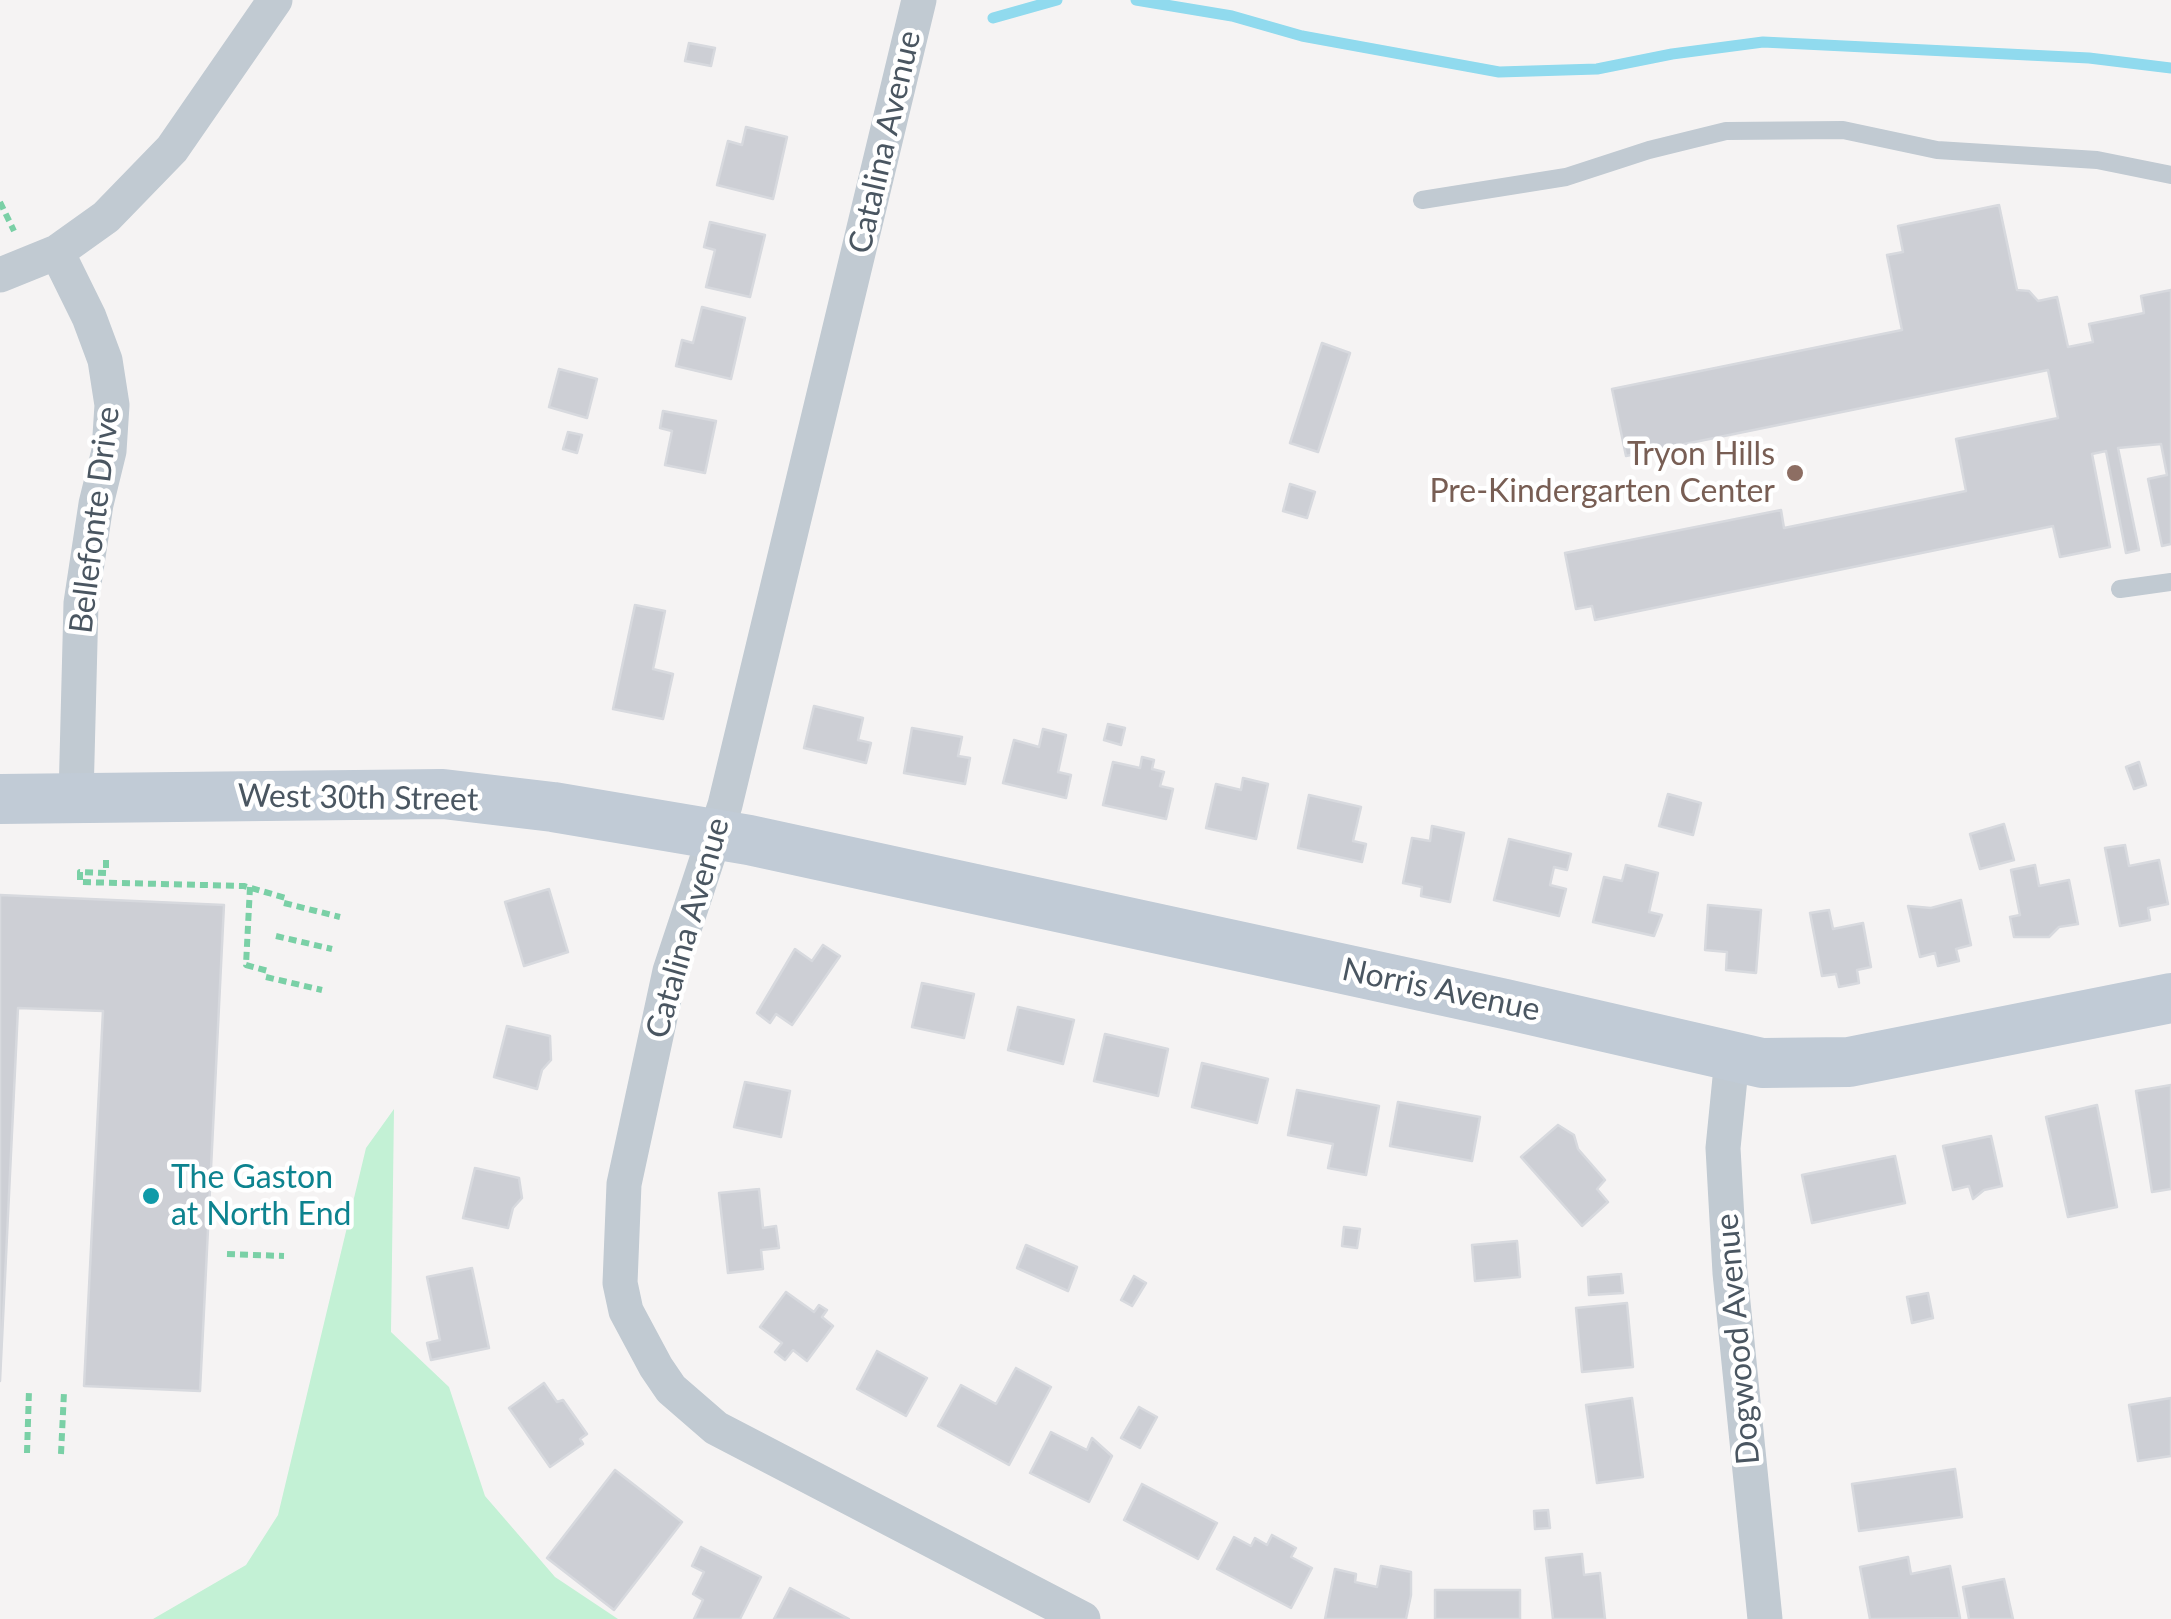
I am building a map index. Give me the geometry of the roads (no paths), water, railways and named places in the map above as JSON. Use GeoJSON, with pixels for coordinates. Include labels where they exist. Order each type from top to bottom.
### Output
{"type":"FeatureCollection","features":[{"type":"Feature","properties":{"kind":"street"},"geometry":{"type":"LineString","coordinates":[[0,275],[57,252],[106,218],[172,149],[275,0]]}},
{"type":"Feature","properties":{"kind":"street","name":"Catalina Avenue"},"geometry":{"type":"LineString","coordinates":[[918,0],[725,804],[670,971],[624,1184],[620,1282],[626,1311],[638,1339],[670,1389],[716,1428],[1083,1619]]}},
{"type":"Feature","properties":{"kind":"street","name":"Bellefonte Drive"},"geometry":{"type":"LineString","coordinates":[[57,252],[105,360],[112,405],[109,451],[96,504],[81,603],[76,798]]}},
{"type":"Feature","properties":{"kind":"street","name":"West 30th Street"},"geometry":{"type":"LineString","coordinates":[[0,798],[443,794],[553,807],[713,836]]}},
{"type":"Feature","properties":{"kind":"street","name":"Norris Avenue"},"geometry":{"type":"LineString","coordinates":[[713,836],[750,840],[1445,990],[1762,1064],[1849,1062],[2171,998]]}},
{"type":"Feature","properties":{"kind":"street","name":"Dogwood Avenue"},"geometry":{"type":"LineString","coordinates":[[1732,1058],[1723,1148],[1730,1273],[1765,1619]]}},
{"type":"Feature","properties":{"kind":"lane"},"geometry":{"type":"LineString","coordinates":[[1422,200],[1566,176],[1726,131],[1842,130],[1938,150],[2098,160],[2171,175]]}},
{"type":"Feature","properties":{"kind":"lane"},"geometry":{"type":"LineString","coordinates":[[2120,589],[2171,582]]}},
{"type":"Feature","properties":{"kind":"waterway"},"geometry":{"type":"LineString","coordinates":[[993,18],[1057,0]]}},
{"type":"Feature","properties":{"kind":"waterway"},"geometry":{"type":"LineString","coordinates":[[1136,0],[1232,16],[1302,36],[1499,72],[1597,69],[1763,42],[2089,58],[2171,68]]}},
{"type":"Feature","properties":{"kind":"place","name":"Tryon Hills Pre-Kindergarten Center"},"geometry":{"type":"Point","coordinates":[1795,473]}},
{"type":"Feature","properties":{"kind":"place","name":"The Gaston at North End"},"geometry":{"type":"Point","coordinates":[151,1196]}}]}
